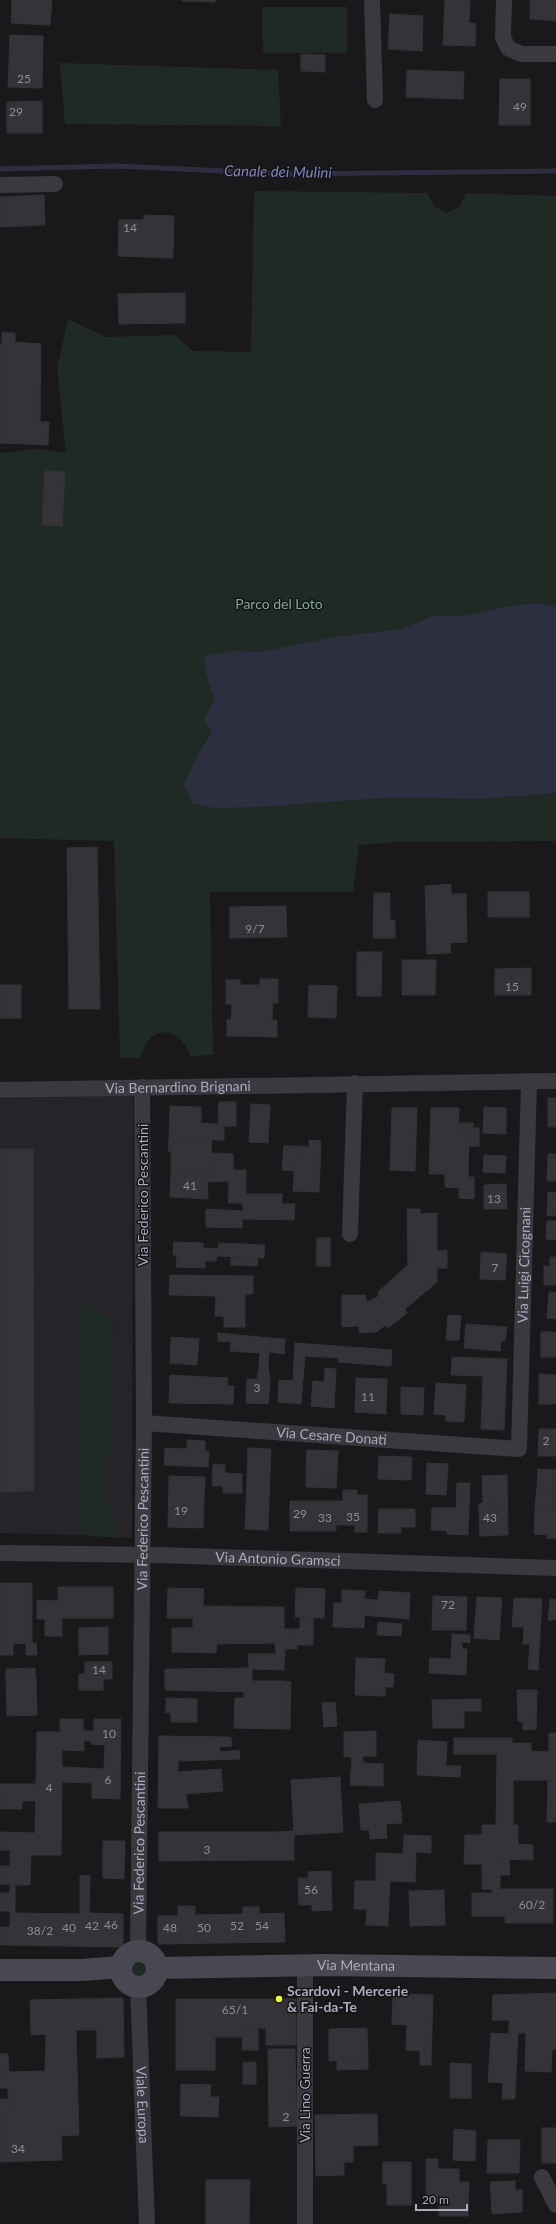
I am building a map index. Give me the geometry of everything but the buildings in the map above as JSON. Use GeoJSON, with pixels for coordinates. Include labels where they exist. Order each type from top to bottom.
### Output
{"type":"FeatureCollection","features":[{"type":"Feature","properties":{"kind":"main road"},"geometry":{"type":"LineString","coordinates":[[138,1951],[153,1958],[157,1968],[152,1982],[138,1987],[127,1983],[121,1973],[121,1967],[122,1962],[128,1954],[138,1951]]}},
{"type":"Feature","properties":{"kind":"main road","name":"Via Mentana"},"geometry":{"type":"LineString","coordinates":[[157,1968],[305,1966],[556,1968]]}},
{"type":"Feature","properties":{"kind":"main road"},"geometry":{"type":"LineString","coordinates":[[0,1970],[82,1970],[121,1967]]}},
{"type":"Feature","properties":{"kind":"street"},"geometry":{"type":"LineString","coordinates":[[372,0],[375,100]]}},
{"type":"Feature","properties":{"kind":"street"},"geometry":{"type":"LineString","coordinates":[[504,0],[503,38],[508,48],[521,54],[556,54]]}},
{"type":"Feature","properties":{"kind":"street"},"geometry":{"type":"LineString","coordinates":[[0,185],[55,184]]}},
{"type":"Feature","properties":{"kind":"street","name":"Via Luigi Cicognani"},"geometry":{"type":"LineString","coordinates":[[519,1449],[529,1081]]}},
{"type":"Feature","properties":{"kind":"street","name":"Via Bernardino Brignani"},"geometry":{"type":"LineString","coordinates":[[0,1090],[355,1083],[556,1081]]}},
{"type":"Feature","properties":{"kind":"street"},"geometry":{"type":"LineString","coordinates":[[350,1234],[355,1083]]}},
{"type":"Feature","properties":{"kind":"street","name":"Via Federico Pescantini"},"geometry":{"type":"LineString","coordinates":[[138,1951],[144,1423],[142,1087]]}},
{"type":"Feature","properties":{"kind":"street","name":"Via Cesare Donati"},"geometry":{"type":"LineString","coordinates":[[144,1423],[519,1449]]}},
{"type":"Feature","properties":{"kind":"street","name":"Via Antonio Gramsci"},"geometry":{"type":"LineString","coordinates":[[0,1553],[143,1555],[556,1568]]}},
{"type":"Feature","properties":{"kind":"street","name":"Via Lino Guerra"},"geometry":{"type":"LineString","coordinates":[[304,2224],[305,1966]]}},
{"type":"Feature","properties":{"kind":"street","name":"Viale Europa"},"geometry":{"type":"LineString","coordinates":[[138,1987],[147,2224]]}},
{"type":"Feature","properties":{"kind":"street"},"geometry":{"type":"LineString","coordinates":[[542,2177],[556,2205]]}},
{"type":"Feature","properties":{"kind":"shaded area"},"geometry":{"type":"Polygon","coordinates":[[[133,1095],[132,1538],[0,1533],[0,1099],[133,1095]]]}},
{"type":"Feature","properties":{"kind":"green space"},"geometry":{"type":"Polygon","coordinates":[[[262,7],[347,7],[347,53],[263,53],[262,7]]]}},
{"type":"Feature","properties":{"kind":"green space"},"geometry":{"type":"Polygon","coordinates":[[[60,63],[278,70],[281,126],[65,124],[60,63]]]}},
{"type":"Feature","properties":{"kind":"green space","name":"Parco del Loto"},"geometry":{"type":"Polygon","coordinates":[[[254,191],[427,193],[434,206],[447,213],[460,206],[466,193],[556,196],[556,841],[398,842],[359,845],[353,892],[210,892],[213,1055],[190,1056],[186,1046],[179,1038],[172,1034],[164,1033],[156,1034],[150,1039],[144,1047],[141,1058],[120,1058],[114,841],[0,838],[0,453],[38,449],[66,453],[57,369],[68,319],[106,337],[175,335],[193,351],[251,352],[254,191]]]}},
{"type":"Feature","properties":{"kind":"green space"},"geometry":{"type":"Polygon","coordinates":[[[94,1303],[101,1315],[112,1319],[114,1436],[106,1463],[107,1496],[119,1538],[81,1535],[81,1304],[94,1303]]]}},
{"type":"Feature","properties":{"kind":"green space"},"geometry":{"type":"Polygon","coordinates":[[[139,1957],[147,1960],[150,1968],[147,1976],[139,1979],[131,1976],[128,1968],[131,1960],[139,1957]]]}},
{"type":"Feature","properties":{"kind":"water"},"geometry":{"type":"Polygon","coordinates":[[[540,603],[556,607],[556,793],[479,799],[394,797],[257,807],[214,808],[192,803],[184,785],[198,754],[212,733],[204,719],[215,699],[207,677],[204,656],[234,651],[261,652],[336,637],[402,629],[433,616],[464,616],[510,606],[540,603]]]}},
{"type":"Feature","properties":{"kind":"waterway","name":"Canale dei Mulini"},"geometry":{"type":"LineString","coordinates":[[0,169],[117,166],[287,174],[556,171]]}},
{"type":"Feature","properties":{"kind":"place","name":"Scardovi - Mercerie & Fai-da-Te"},"geometry":{"type":"Point","coordinates":[279,1999]}}]}
